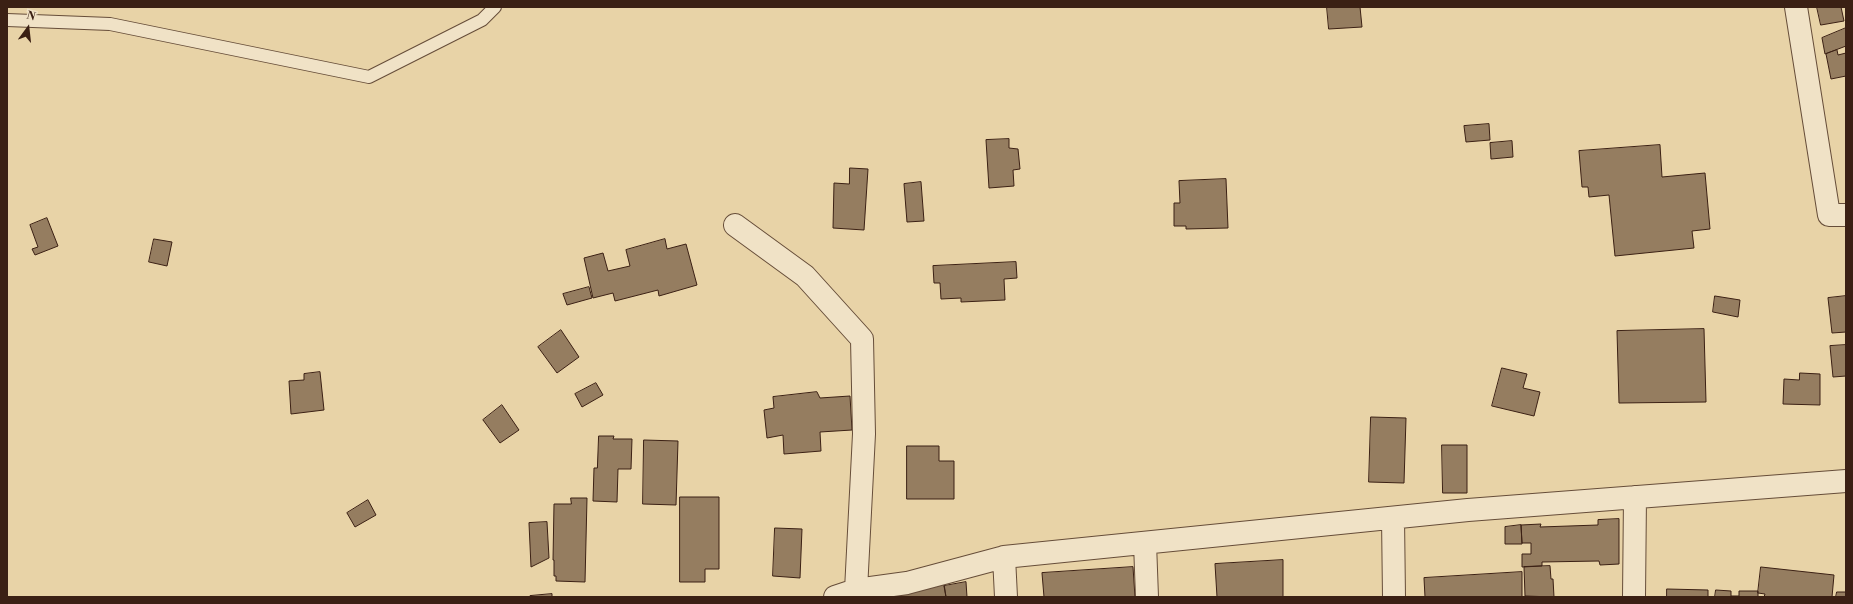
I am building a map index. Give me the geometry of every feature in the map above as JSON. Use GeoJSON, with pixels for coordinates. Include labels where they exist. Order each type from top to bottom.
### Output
{"type":"FeatureCollection","features":[{"type":"Feature","properties":{"kind":"street"},"geometry":{"type":"LineString","coordinates":[[1796,7],[1829,216],[1846,215]]}},
{"type":"Feature","properties":{"kind":"street"},"geometry":{"type":"LineString","coordinates":[[735,225],[805,276],[862,339],[864,434],[856,590]]}},
{"type":"Feature","properties":{"kind":"street"},"geometry":{"type":"LineString","coordinates":[[835,597],[856,590],[907,583],[1004,557],[1468,510],[1846,481]]}},
{"type":"Feature","properties":{"kind":"street"},"geometry":{"type":"LineString","coordinates":[[1634,597],[1635,497]]}},
{"type":"Feature","properties":{"kind":"street"},"geometry":{"type":"LineString","coordinates":[[1394,518],[1394,597]]}},
{"type":"Feature","properties":{"kind":"street"},"geometry":{"type":"LineString","coordinates":[[1145,543],[1148,597]]}},
{"type":"Feature","properties":{"kind":"street"},"geometry":{"type":"LineString","coordinates":[[1004,557],[1006,597]]}},
{"type":"Feature","properties":{"kind":"lane"},"geometry":{"type":"LineString","coordinates":[[7,20],[110,24],[369,77],[482,20],[495,7]]}},
{"type":"Feature","properties":{"kind":"building"},"geometry":{"type":"Polygon","coordinates":[[[1327,7],[1360,7],[1362,27],[1329,29],[1327,7]]]}},
{"type":"Feature","properties":{"kind":"building"},"geometry":{"type":"Polygon","coordinates":[[[1817,7],[1841,7],[1844,21],[1821,25],[1817,7]]]}},
{"type":"Feature","properties":{"kind":"building"},"geometry":{"type":"Polygon","coordinates":[[[1846,28],[1846,46],[1825,54],[1822,38],[1846,28]]]}},
{"type":"Feature","properties":{"kind":"building"},"geometry":{"type":"Polygon","coordinates":[[[1837,50],[1838,55],[1846,53],[1846,76],[1831,79],[1826,54],[1837,50]]]}},
{"type":"Feature","properties":{"kind":"building"},"geometry":{"type":"Polygon","coordinates":[[[1489,124],[1490,140],[1466,142],[1464,126],[1489,124]]]}},
{"type":"Feature","properties":{"kind":"building"},"geometry":{"type":"Polygon","coordinates":[[[1009,139],[1009,148],[1018,149],[1020,169],[1013,170],[1014,186],[989,188],[986,140],[1009,139]]]}},
{"type":"Feature","properties":{"kind":"building"},"geometry":{"type":"Polygon","coordinates":[[[1512,141],[1513,157],[1491,159],[1490,143],[1512,141]]]}},
{"type":"Feature","properties":{"kind":"building"},"geometry":{"type":"Polygon","coordinates":[[[1660,145],[1662,177],[1705,173],[1710,229],[1692,231],[1694,248],[1615,256],[1609,195],[1589,197],[1588,187],[1582,187],[1579,151],[1660,145]]]}},
{"type":"Feature","properties":{"kind":"building"},"geometry":{"type":"Polygon","coordinates":[[[850,168],[868,169],[864,230],[833,228],[834,183],[849,184],[850,168]]]}},
{"type":"Feature","properties":{"kind":"building"},"geometry":{"type":"Polygon","coordinates":[[[1226,179],[1228,228],[1186,229],[1186,226],[1174,226],[1174,203],[1180,203],[1179,181],[1226,179]]]}},
{"type":"Feature","properties":{"kind":"building"},"geometry":{"type":"Polygon","coordinates":[[[921,182],[924,221],[907,222],[904,184],[921,182]]]}},
{"type":"Feature","properties":{"kind":"building"},"geometry":{"type":"Polygon","coordinates":[[[47,218],[58,246],[35,255],[32,249],[38,247],[30,225],[47,218]]]}},
{"type":"Feature","properties":{"kind":"building"},"geometry":{"type":"Polygon","coordinates":[[[154,239],[172,242],[167,266],[149,262],[154,239]]]}},
{"type":"Feature","properties":{"kind":"building"},"geometry":{"type":"Polygon","coordinates":[[[665,239],[667,249],[686,244],[697,285],[659,296],[658,290],[615,301],[613,293],[593,298],[584,258],[603,253],[608,271],[630,266],[626,250],[665,239]]]}},
{"type":"Feature","properties":{"kind":"building"},"geometry":{"type":"Polygon","coordinates":[[[1016,262],[1017,278],[1004,279],[1005,300],[961,302],[961,298],[941,299],[940,283],[934,283],[933,266],[1016,262]]]}},
{"type":"Feature","properties":{"kind":"building"},"geometry":{"type":"Polygon","coordinates":[[[589,287],[592,298],[567,305],[563,294],[589,287]]]}},
{"type":"Feature","properties":{"kind":"building"},"geometry":{"type":"Polygon","coordinates":[[[1715,296],[1740,300],[1738,317],[1713,312],[1715,296]]]}},
{"type":"Feature","properties":{"kind":"building"},"geometry":{"type":"Polygon","coordinates":[[[1846,296],[1846,332],[1832,333],[1828,298],[1846,296]]]}},
{"type":"Feature","properties":{"kind":"building"},"geometry":{"type":"Polygon","coordinates":[[[1704,329],[1706,402],[1619,403],[1617,331],[1704,329]]]}},
{"type":"Feature","properties":{"kind":"building"},"geometry":{"type":"Polygon","coordinates":[[[561,330],[579,357],[557,373],[538,347],[561,330]]]}},
{"type":"Feature","properties":{"kind":"building"},"geometry":{"type":"Polygon","coordinates":[[[1846,345],[1846,376],[1833,377],[1830,346],[1846,345]]]}},
{"type":"Feature","properties":{"kind":"building"},"geometry":{"type":"Polygon","coordinates":[[[1502,368],[1527,374],[1523,388],[1540,392],[1534,416],[1492,406],[1502,368]]]}},
{"type":"Feature","properties":{"kind":"building"},"geometry":{"type":"Polygon","coordinates":[[[320,372],[324,410],[291,414],[289,381],[304,380],[304,374],[320,372]]]}},
{"type":"Feature","properties":{"kind":"building"},"geometry":{"type":"Polygon","coordinates":[[[1800,373],[1820,374],[1820,405],[1783,404],[1784,379],[1799,380],[1800,373]]]}},
{"type":"Feature","properties":{"kind":"building"},"geometry":{"type":"Polygon","coordinates":[[[596,383],[603,395],[582,407],[575,394],[596,383]]]}},
{"type":"Feature","properties":{"kind":"building"},"geometry":{"type":"Polygon","coordinates":[[[817,392],[820,398],[850,396],[852,430],[820,432],[821,451],[784,454],[783,435],[767,438],[764,410],[774,408],[773,397],[817,392]]]}},
{"type":"Feature","properties":{"kind":"building"},"geometry":{"type":"Polygon","coordinates":[[[502,405],[519,430],[500,443],[483,420],[502,405]]]}},
{"type":"Feature","properties":{"kind":"building"},"geometry":{"type":"Polygon","coordinates":[[[1371,417],[1406,418],[1404,483],[1369,482],[1371,417]]]}},
{"type":"Feature","properties":{"kind":"building"},"geometry":{"type":"Polygon","coordinates":[[[599,436],[614,436],[613,439],[632,439],[631,469],[618,469],[617,502],[593,501],[594,468],[597,468],[599,436]]]}},
{"type":"Feature","properties":{"kind":"building"},"geometry":{"type":"Polygon","coordinates":[[[644,440],[678,441],[676,505],[643,504],[644,440]]]}},
{"type":"Feature","properties":{"kind":"building"},"geometry":{"type":"Polygon","coordinates":[[[1442,445],[1467,445],[1467,493],[1443,493],[1442,445]]]}},
{"type":"Feature","properties":{"kind":"building"},"geometry":{"type":"Polygon","coordinates":[[[907,446],[939,446],[939,461],[954,461],[954,499],[907,499],[907,446]]]}},
{"type":"Feature","properties":{"kind":"building"},"geometry":{"type":"Polygon","coordinates":[[[680,497],[719,497],[719,569],[705,569],[705,582],[680,582],[680,497]]]}},
{"type":"Feature","properties":{"kind":"building"},"geometry":{"type":"Polygon","coordinates":[[[571,498],[587,498],[585,582],[556,581],[556,576],[554,576],[554,504],[571,504],[571,498]]]}},
{"type":"Feature","properties":{"kind":"building"},"geometry":{"type":"Polygon","coordinates":[[[368,500],[376,515],[355,527],[347,513],[368,500]]]}},
{"type":"Feature","properties":{"kind":"building"},"geometry":{"type":"Polygon","coordinates":[[[1619,519],[1619,564],[1600,565],[1599,561],[1542,562],[1542,566],[1522,567],[1522,554],[1531,554],[1531,543],[1522,543],[1521,525],[1541,524],[1540,527],[1598,525],[1598,520],[1619,519]]]}},
{"type":"Feature","properties":{"kind":"building"},"geometry":{"type":"Polygon","coordinates":[[[547,522],[549,558],[531,567],[529,523],[547,522]]]}},
{"type":"Feature","properties":{"kind":"building"},"geometry":{"type":"Polygon","coordinates":[[[1521,525],[1522,544],[1505,544],[1505,527],[1521,525]]]}},
{"type":"Feature","properties":{"kind":"building"},"geometry":{"type":"Polygon","coordinates":[[[775,528],[802,529],[800,578],[773,576],[775,528]]]}},
{"type":"Feature","properties":{"kind":"building"},"geometry":{"type":"Polygon","coordinates":[[[1283,560],[1283,597],[1217,597],[1215,564],[1283,560]]]}},
{"type":"Feature","properties":{"kind":"building"},"geometry":{"type":"Polygon","coordinates":[[[1550,566],[1551,579],[1553,579],[1554,597],[1525,596],[1524,567],[1550,566]]]}},
{"type":"Feature","properties":{"kind":"building"},"geometry":{"type":"Polygon","coordinates":[[[1133,567],[1135,597],[1044,597],[1042,573],[1133,567]]]}},
{"type":"Feature","properties":{"kind":"building"},"geometry":{"type":"Polygon","coordinates":[[[1761,567],[1834,575],[1832,597],[1764,597],[1765,594],[1758,593],[1761,567]]]}},
{"type":"Feature","properties":{"kind":"building"},"geometry":{"type":"Polygon","coordinates":[[[1522,572],[1522,597],[1425,597],[1424,578],[1522,572]]]}},
{"type":"Feature","properties":{"kind":"building"},"geometry":{"type":"Polygon","coordinates":[[[966,582],[967,597],[946,597],[944,586],[966,582]]]}},
{"type":"Feature","properties":{"kind":"building"},"geometry":{"type":"Polygon","coordinates":[[[944,584],[946,597],[899,597],[898,593],[944,584]]]}},
{"type":"Feature","properties":{"kind":"building"},"geometry":{"type":"Polygon","coordinates":[[[1667,589],[1708,590],[1708,597],[1667,597],[1667,589]]]}},
{"type":"Feature","properties":{"kind":"building"},"geometry":{"type":"Polygon","coordinates":[[[1716,590],[1731,591],[1731,596],[1739,596],[1739,591],[1758,591],[1758,597],[1715,597],[1716,590]]]}},
{"type":"Feature","properties":{"kind":"building"},"geometry":{"type":"Polygon","coordinates":[[[1837,592],[1846,592],[1846,597],[1836,597],[1837,592]]]}},
{"type":"Feature","properties":{"kind":"building"},"geometry":{"type":"Polygon","coordinates":[[[552,594],[552,597],[530,597],[530,596],[552,594]]]}}]}
